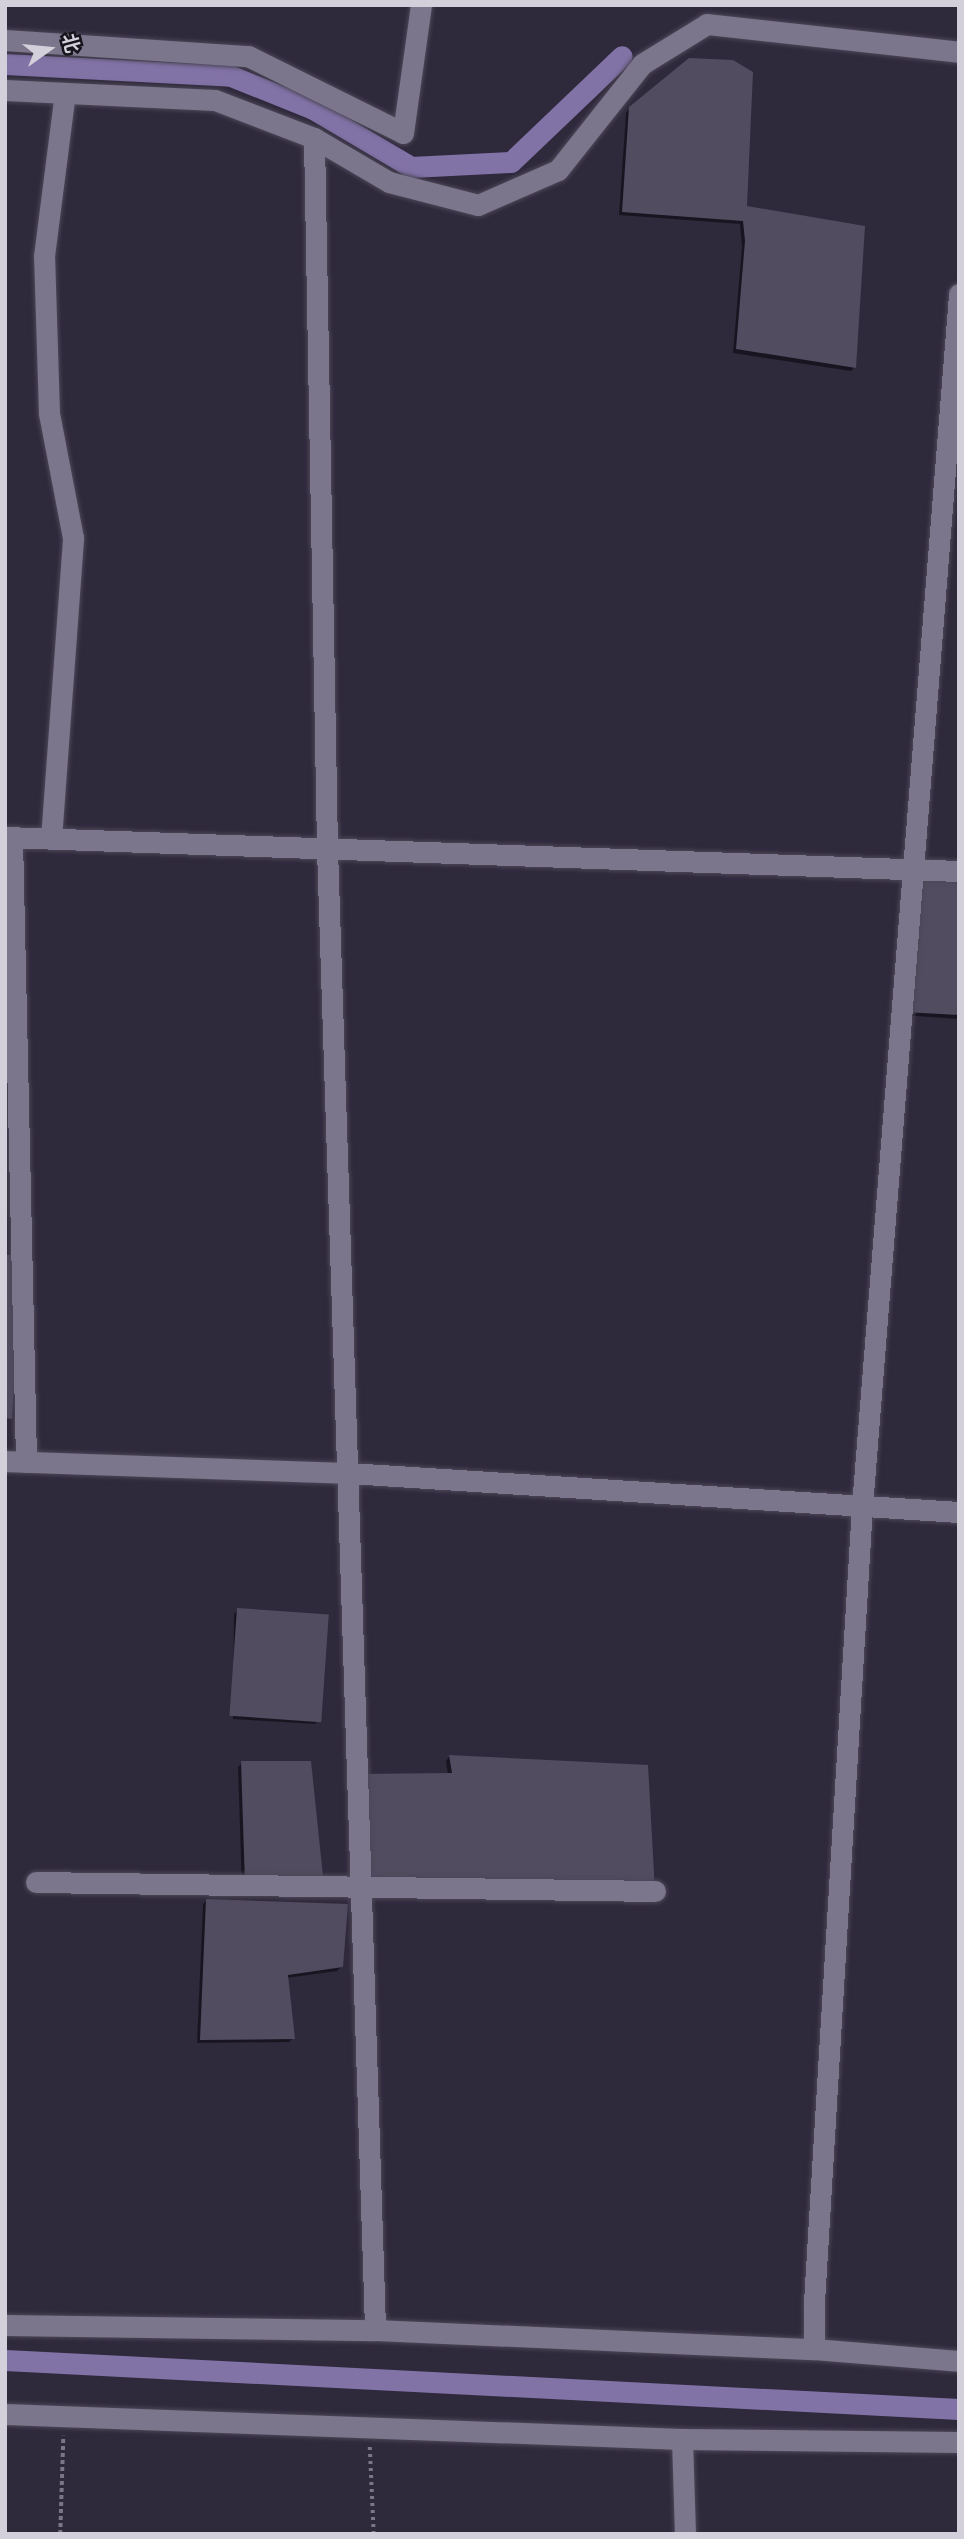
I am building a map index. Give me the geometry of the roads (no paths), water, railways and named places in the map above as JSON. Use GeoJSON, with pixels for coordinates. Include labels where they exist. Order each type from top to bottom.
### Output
{"type":"FeatureCollection","features":[{"type":"Feature","properties":{"kind":"street"},"geometry":{"type":"LineString","coordinates":[[5,40],[248,56],[403,133],[421,5]]}},
{"type":"Feature","properties":{"kind":"street"},"geometry":{"type":"LineString","coordinates":[[5,90],[215,100],[314,138],[389,182],[478,205],[558,170],[642,64],[707,24],[959,52]]}},
{"type":"Feature","properties":{"kind":"street"},"geometry":{"type":"LineString","coordinates":[[51,839],[73,538],[49,413],[44,256],[65,93]]}},
{"type":"Feature","properties":{"kind":"street"},"geometry":{"type":"LineString","coordinates":[[314,138],[327,849],[375,2330]]}},
{"type":"Feature","properties":{"kind":"street"},"geometry":{"type":"LineString","coordinates":[[814,2349],[814,2302],[862,1506],[959,294]]}},
{"type":"Feature","properties":{"kind":"street"},"geometry":{"type":"LineString","coordinates":[[959,871],[9,837],[16,1461],[349,1473],[959,1512]]}},
{"type":"Feature","properties":{"kind":"street"},"geometry":{"type":"LineString","coordinates":[[36,1882],[655,1891]]}},
{"type":"Feature","properties":{"kind":"street"},"geometry":{"type":"LineString","coordinates":[[5,2325],[375,2330],[814,2349],[959,2361]]}},
{"type":"Feature","properties":{"kind":"street"},"geometry":{"type":"LineString","coordinates":[[5,2414],[682,2439],[959,2442]]}},
{"type":"Feature","properties":{"kind":"street"},"geometry":{"type":"LineString","coordinates":[[682,2439],[685,2534]]}},
{"type":"Feature","properties":{"kind":"waterway"},"geometry":{"type":"LineString","coordinates":[[5,64],[231,76],[313,109],[411,167],[511,162],[622,56]]}},
{"type":"Feature","properties":{"kind":"waterway"},"geometry":{"type":"LineString","coordinates":[[5,2360],[959,2409]]}}]}
